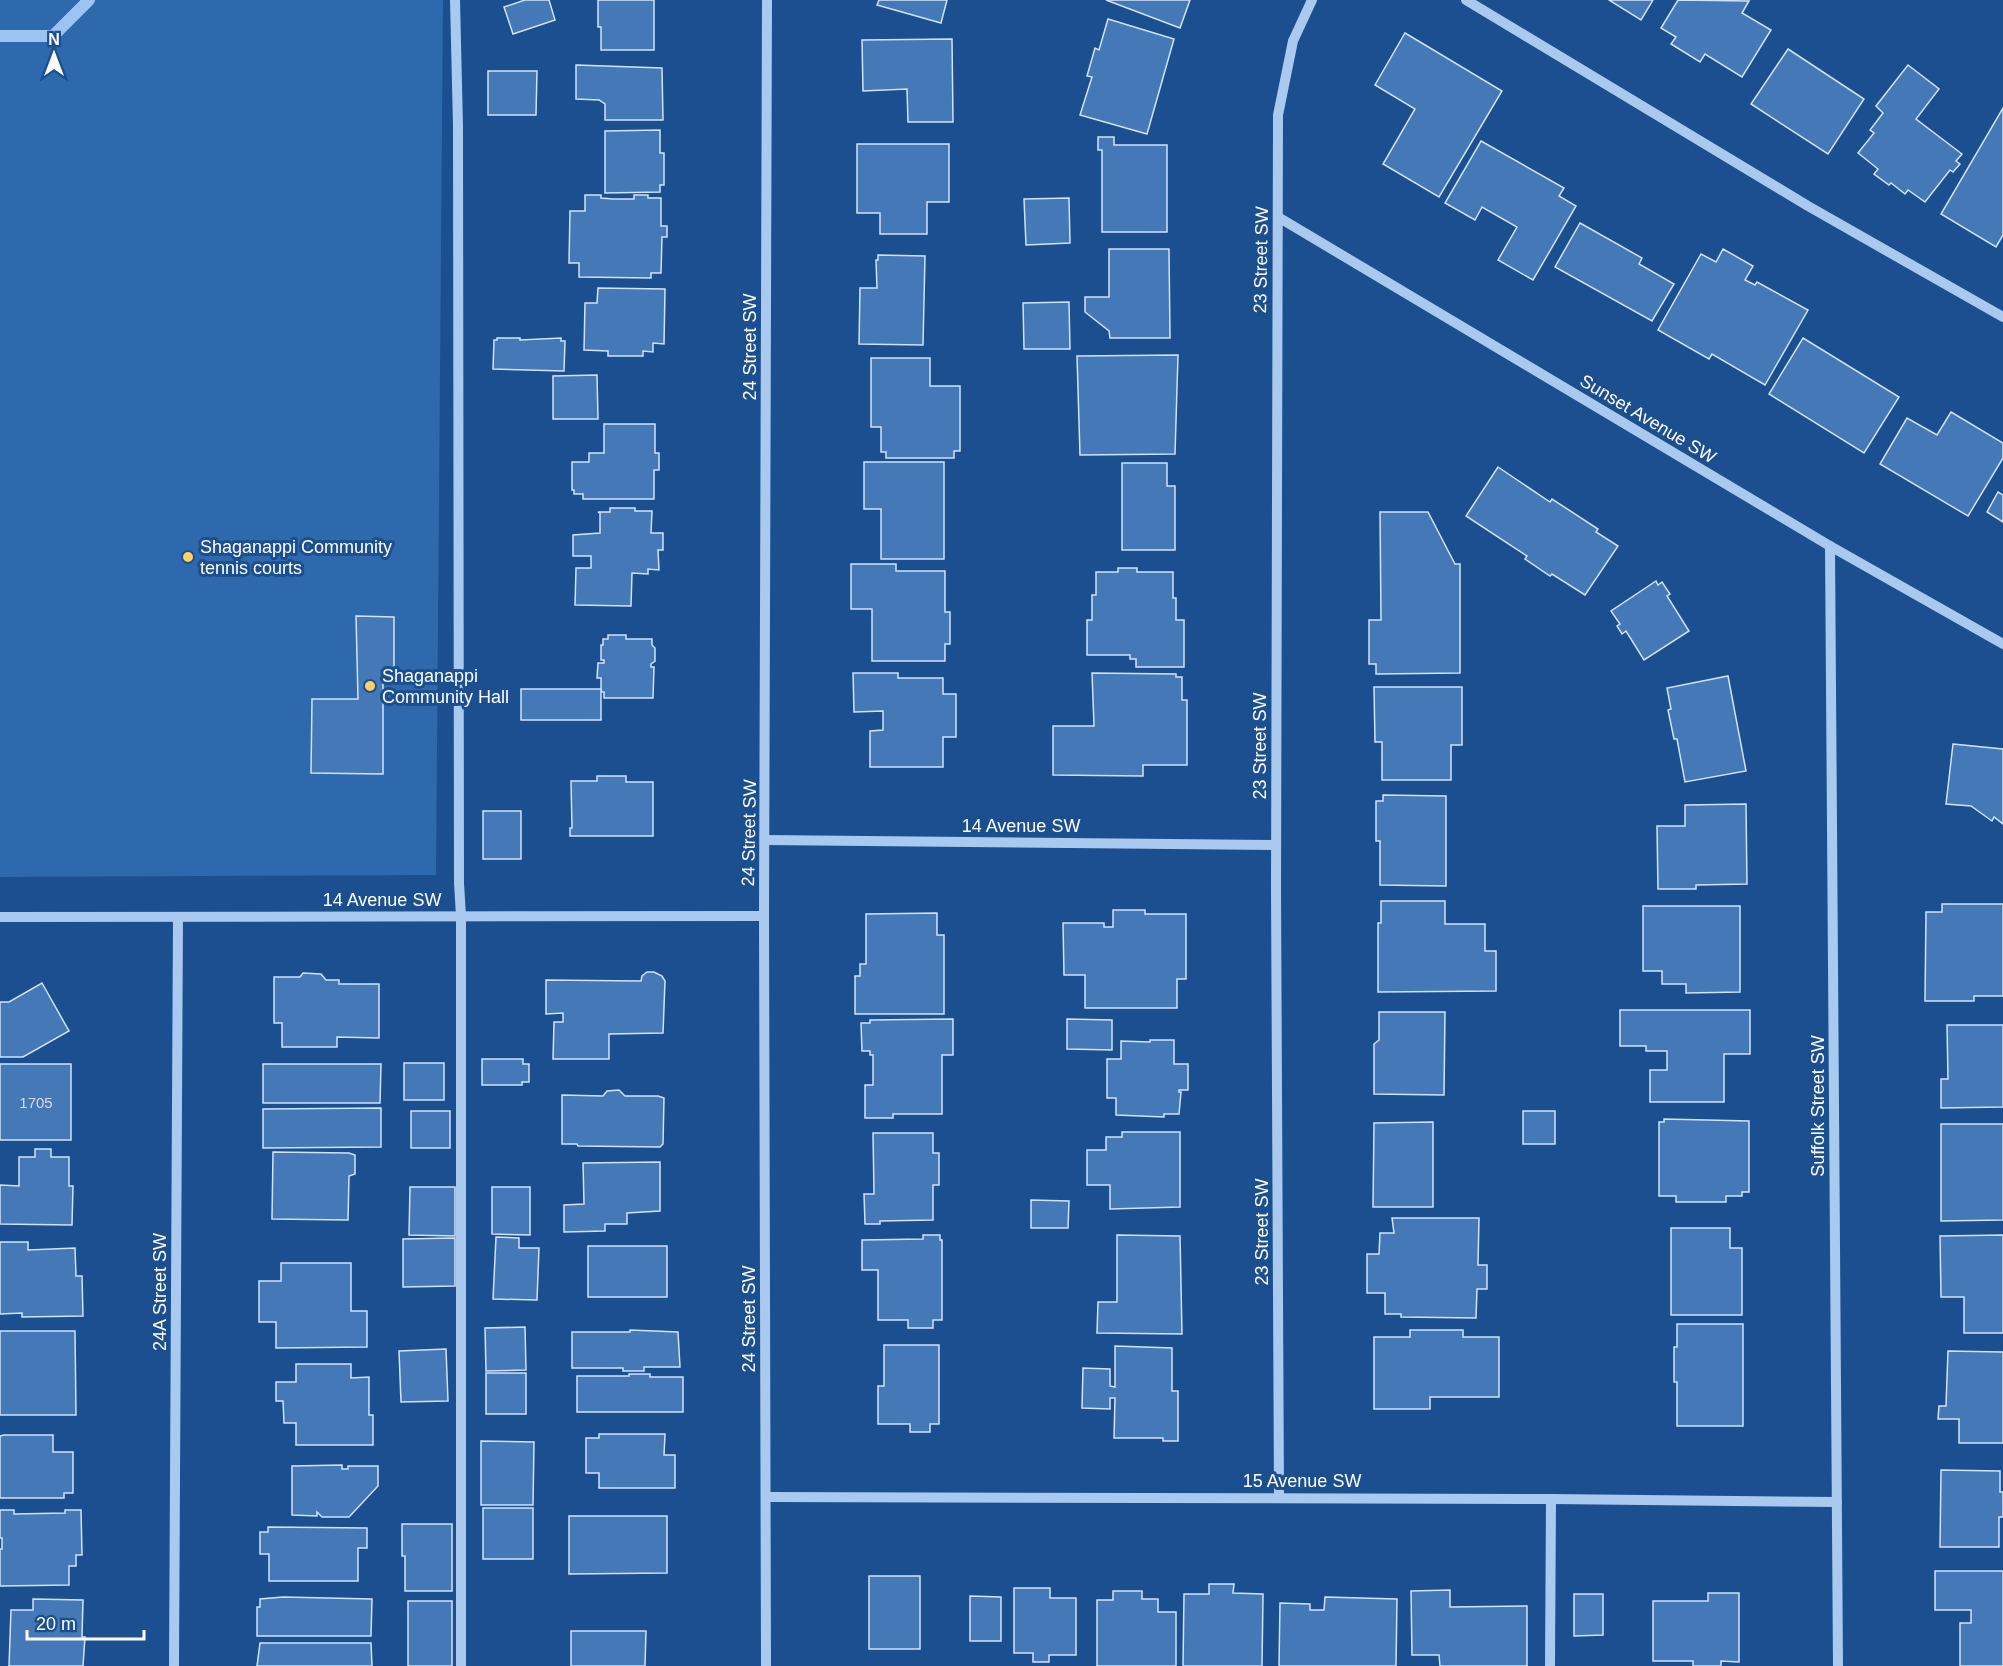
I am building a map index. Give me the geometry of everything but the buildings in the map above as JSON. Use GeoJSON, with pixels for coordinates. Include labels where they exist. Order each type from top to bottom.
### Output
{"type":"FeatureCollection","features":[{"type":"Feature","properties":{"kind":"street"},"geometry":{"type":"LineString","coordinates":[[455,0],[458,126],[459,883],[461,916],[461,1666]]}},
{"type":"Feature","properties":{"kind":"street","name":"24 Street SW"},"geometry":{"type":"LineString","coordinates":[[766,1666],[764,916],[767,0]]}},
{"type":"Feature","properties":{"kind":"street","name":"23 Street SW"},"geometry":{"type":"LineString","coordinates":[[1279,1498],[1276,845],[1278,115],[1293,40],[1312,0]]}},
{"type":"Feature","properties":{"kind":"street"},"geometry":{"type":"LineString","coordinates":[[1466,0],[1808,206],[2003,317]]}},
{"type":"Feature","properties":{"kind":"street","name":"Sunset Avenue SW"},"geometry":{"type":"LineString","coordinates":[[1278,217],[1830,546],[2003,644]]}},
{"type":"Feature","properties":{"kind":"street","name":"Suffolk Street SW"},"geometry":{"type":"LineString","coordinates":[[1830,546],[1838,1666]]}},
{"type":"Feature","properties":{"kind":"street","name":"14 Avenue SW"},"geometry":{"type":"LineString","coordinates":[[765,840],[1276,845]]}},
{"type":"Feature","properties":{"kind":"street","name":"14 Avenue SW"},"geometry":{"type":"LineString","coordinates":[[0,917],[764,916]]}},
{"type":"Feature","properties":{"kind":"street","name":"24A Street SW"},"geometry":{"type":"LineString","coordinates":[[174,1666],[178,917]]}},
{"type":"Feature","properties":{"kind":"street","name":"15 Avenue SW"},"geometry":{"type":"LineString","coordinates":[[766,1497],[1837,1502]]}},
{"type":"Feature","properties":{"kind":"street"},"geometry":{"type":"LineString","coordinates":[[1550,1666],[1551,1499]]}},
{"type":"Feature","properties":{"kind":"shaded area"},"geometry":{"type":"Polygon","coordinates":[[[0,0],[443,0],[436,875],[0,877],[0,0]]]}},
{"type":"Feature","properties":{"kind":"waterway"},"geometry":{"type":"LineString","coordinates":[[0,36],[53,36],[89,0]]}},
{"type":"Feature","properties":{"kind":"place","name":"Shaganappi Community tennis courts"},"geometry":{"type":"Point","coordinates":[188,557]}},
{"type":"Feature","properties":{"kind":"place","name":"Shaganappi Community Hall"},"geometry":{"type":"Point","coordinates":[370,686]}}]}
